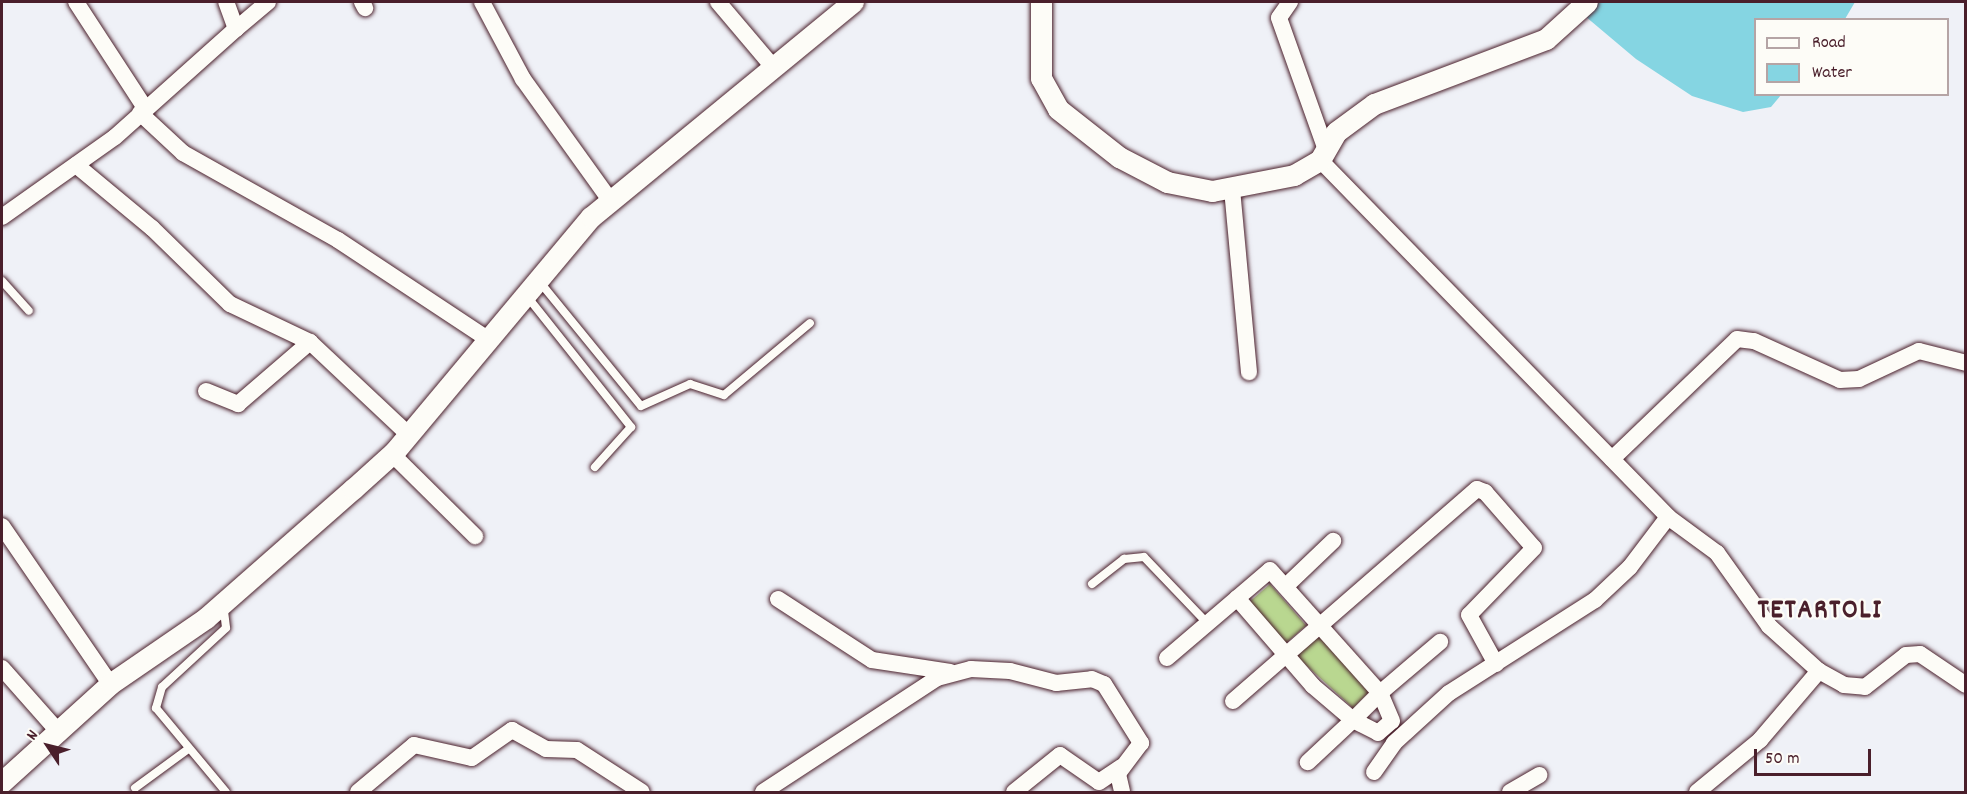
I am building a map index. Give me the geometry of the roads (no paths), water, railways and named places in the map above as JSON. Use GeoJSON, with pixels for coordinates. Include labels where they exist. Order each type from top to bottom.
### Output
{"type":"FeatureCollection","features":[{"type":"Feature","properties":{"kind":"street"},"geometry":{"type":"LineString","coordinates":[[76,2],[142,110],[183,153],[338,240],[489,340]]}},
{"type":"Feature","properties":{"kind":"street"},"geometry":{"type":"LineString","coordinates":[[226,2],[236,29]]}},
{"type":"Feature","properties":{"kind":"street"},"geometry":{"type":"LineString","coordinates":[[2,217],[76,165],[268,2]]}},
{"type":"Feature","properties":{"kind":"street"},"geometry":{"type":"LineString","coordinates":[[482,2],[523,79],[610,200]]}},
{"type":"Feature","properties":{"kind":"street"},"geometry":{"type":"LineString","coordinates":[[718,2],[774,68]]}},
{"type":"Feature","properties":{"kind":"street"},"geometry":{"type":"LineString","coordinates":[[2,782],[56,729],[110,684],[223,602],[392,454],[532,288],[610,200],[853,2]]}},
{"type":"Feature","properties":{"kind":"street"},"geometry":{"type":"LineString","coordinates":[[1041,2],[1041,78],[1058,109],[1119,157],[1167,182],[1212,192],[1294,174],[1323,155],[1336,132],[1374,104],[1546,39],[1587,2]]}},
{"type":"Feature","properties":{"kind":"street"},"geometry":{"type":"LineString","coordinates":[[1290,2],[1279,18],[1323,155],[1668,517],[1717,553],[1769,626],[1819,671],[1844,685],[1865,687],[1906,656],[1920,654],[1965,685]]}},
{"type":"Feature","properties":{"kind":"street"},"geometry":{"type":"LineString","coordinates":[[76,165],[152,228],[230,303],[310,342],[409,435]]}},
{"type":"Feature","properties":{"kind":"street"},"geometry":{"type":"LineString","coordinates":[[1232,189],[1249,372]]}},
{"type":"Feature","properties":{"kind":"street"},"geometry":{"type":"LineString","coordinates":[[1612,459],[1737,339],[1754,341],[1840,380],[1859,379],[1919,351],[1965,363]]}},
{"type":"Feature","properties":{"kind":"street"},"geometry":{"type":"LineString","coordinates":[[206,391],[238,404],[310,342]]}},
{"type":"Feature","properties":{"kind":"street"},"geometry":{"type":"LineString","coordinates":[[392,454],[475,536]]}},
{"type":"Feature","properties":{"kind":"street"},"geometry":{"type":"LineString","coordinates":[[1233,701],[1468,493],[1480,489],[1534,548],[1469,615],[1496,664]]}},
{"type":"Feature","properties":{"kind":"street"},"geometry":{"type":"LineString","coordinates":[[1374,772],[1394,743],[1449,693],[1595,600],[1630,567],[1668,517]]}},
{"type":"Feature","properties":{"kind":"street"},"geometry":{"type":"LineString","coordinates":[[2,526],[110,684]]}},
{"type":"Feature","properties":{"kind":"street"},"geometry":{"type":"LineString","coordinates":[[1287,585],[1333,542]]}},
{"type":"Feature","properties":{"kind":"street"},"geometry":{"type":"LineString","coordinates":[[1167,658],[1237,598],[1270,570],[1287,585],[1318,625],[1380,693],[1392,721],[1378,733],[1353,720],[1286,654],[1237,598]]}},
{"type":"Feature","properties":{"kind":"street"},"geometry":{"type":"LineString","coordinates":[[778,599],[872,660],[950,672],[1000,669],[1067,684],[1099,680],[1139,733],[1139,750],[1121,767],[1099,782],[1060,755],[1014,792]]}},
{"type":"Feature","properties":{"kind":"street"},"geometry":{"type":"LineString","coordinates":[[1308,762],[1380,693],[1440,642]]}},
{"type":"Feature","properties":{"kind":"street"},"geometry":{"type":"LineString","coordinates":[[2,668],[56,729]]}},
{"type":"Feature","properties":{"kind":"street"},"geometry":{"type":"LineString","coordinates":[[1697,792],[1753,747],[1819,671]]}},
{"type":"Feature","properties":{"kind":"street"},"geometry":{"type":"LineString","coordinates":[[763,792],[950,672]]}},
{"type":"Feature","properties":{"kind":"street"},"geometry":{"type":"LineString","coordinates":[[1383,729],[1394,743]]}},
{"type":"Feature","properties":{"kind":"street"},"geometry":{"type":"LineString","coordinates":[[358,792],[414,745],[472,758],[513,730],[546,748],[577,750],[642,792]]}},
{"type":"Feature","properties":{"kind":"street"},"geometry":{"type":"LineString","coordinates":[[1121,767],[1122,792]]}},
{"type":"Feature","properties":{"kind":"street"},"geometry":{"type":"LineString","coordinates":[[1510,792],[1540,775]]}},
{"type":"Feature","properties":{"kind":"lane"},"geometry":{"type":"LineString","coordinates":[[2,282],[29,311]]}},
{"type":"Feature","properties":{"kind":"lane"},"geometry":{"type":"LineString","coordinates":[[532,288],[641,406],[690,384],[724,394],[810,323]]}},
{"type":"Feature","properties":{"kind":"lane"},"geometry":{"type":"LineString","coordinates":[[532,288],[631,427],[595,467]]}},
{"type":"Feature","properties":{"kind":"lane"},"geometry":{"type":"LineString","coordinates":[[1092,584],[1124,559],[1144,557],[1207,624]]}},
{"type":"Feature","properties":{"kind":"lane"},"geometry":{"type":"LineString","coordinates":[[223,602],[228,621],[220,636],[156,697],[159,716],[226,792]]}},
{"type":"Feature","properties":{"kind":"lane"},"geometry":{"type":"LineString","coordinates":[[135,788],[188,749]]}},
{"type":"Feature","properties":{"kind":"water"},"geometry":{"type":"Polygon","coordinates":[[[1588,2],[1855,2],[1846,18],[1754,18],[1754,96],[1780,96],[1771,107],[1743,112],[1692,96],[1636,59],[1579,11],[1588,2]]]}},
{"type":"Feature","properties":{"kind":"district","name":"TETARTOLI"},"geometry":{"type":"Point","coordinates":[1820,612]}}]}
